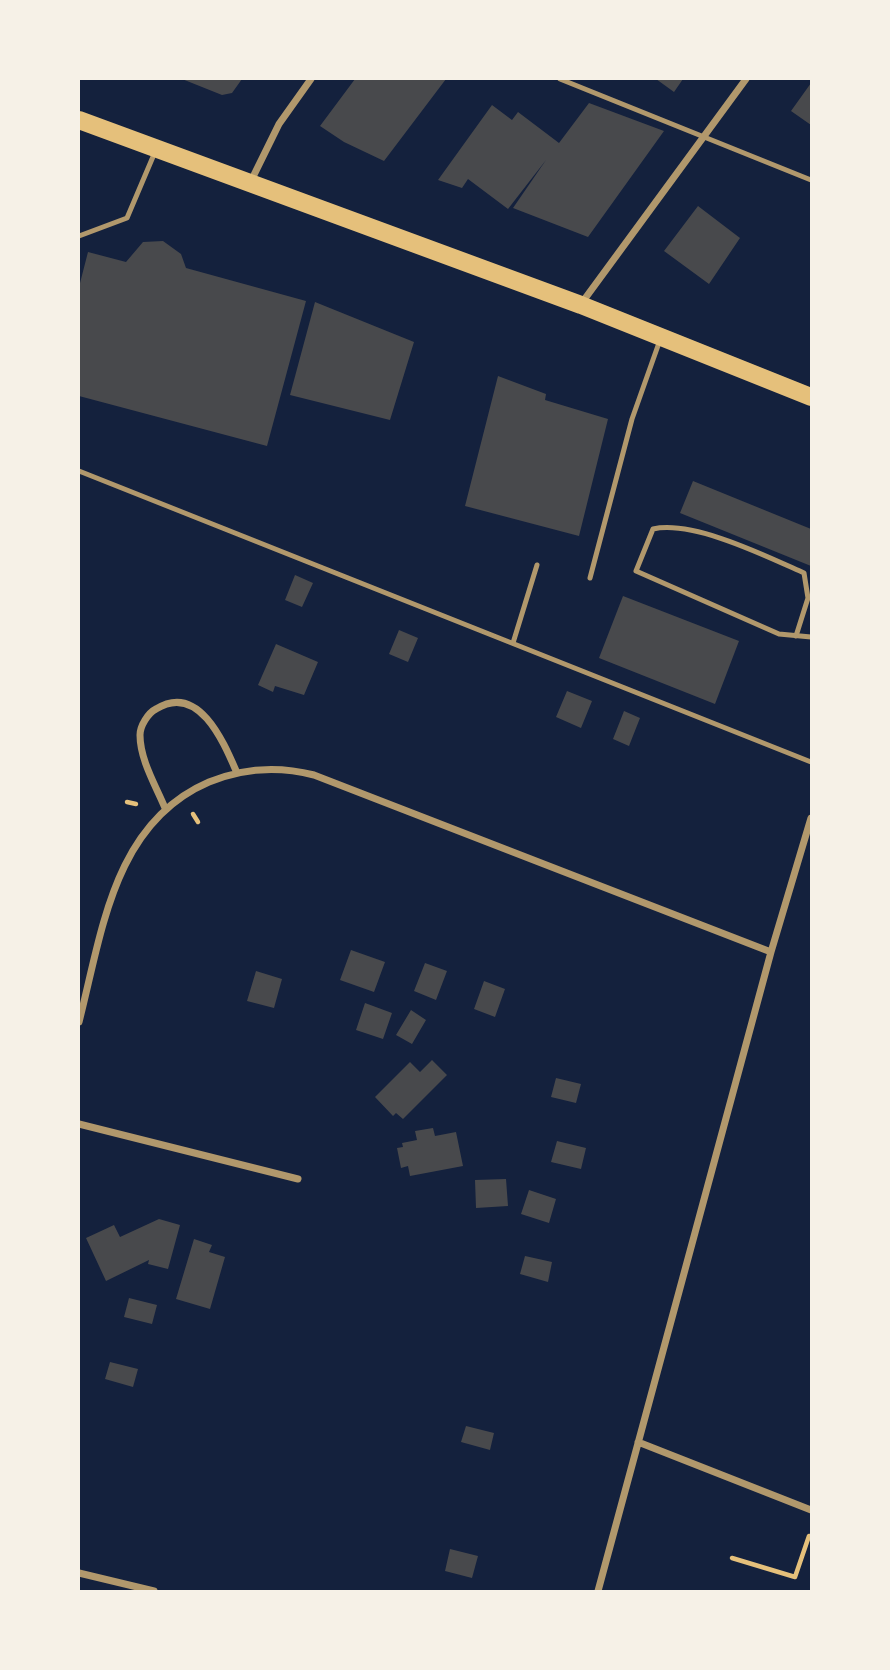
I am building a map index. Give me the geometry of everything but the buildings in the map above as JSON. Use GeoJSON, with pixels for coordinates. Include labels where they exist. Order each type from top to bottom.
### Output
{"type":"FeatureCollection","features":[{"type":"Feature","properties":{"kind":"main road"},"geometry":{"type":"LineString","coordinates":[[79,120],[581,305],[811,397]]}},
{"type":"Feature","properties":{"kind":"street"},"geometry":{"type":"LineString","coordinates":[[250,183],[279,124],[311,79]]}},
{"type":"Feature","properties":{"kind":"street"},"geometry":{"type":"LineString","coordinates":[[581,305],[746,79]]}},
{"type":"Feature","properties":{"kind":"street"},"geometry":{"type":"LineString","coordinates":[[165,808],[144,758],[139,733],[149,713],[166,703],[182,703],[200,711],[219,730],[237,773]]}},
{"type":"Feature","properties":{"kind":"street"},"geometry":{"type":"LineString","coordinates":[[79,1022],[112,895],[136,841],[165,808],[191,790],[237,773],[275,769],[314,775],[771,952]]}},
{"type":"Feature","properties":{"kind":"street"},"geometry":{"type":"LineString","coordinates":[[598,1591],[771,952],[811,818]]}},
{"type":"Feature","properties":{"kind":"street"},"geometry":{"type":"LineString","coordinates":[[79,1124],[298,1179]]}},
{"type":"Feature","properties":{"kind":"street"},"geometry":{"type":"LineString","coordinates":[[638,1442],[811,1510]]}},
{"type":"Feature","properties":{"kind":"street"},"geometry":{"type":"LineString","coordinates":[[79,1573],[154,1591]]}},
{"type":"Feature","properties":{"kind":"lane"},"geometry":{"type":"LineString","coordinates":[[560,79],[811,180]]}},
{"type":"Feature","properties":{"kind":"lane"},"geometry":{"type":"LineString","coordinates":[[79,236],[127,218],[157,149]]}},
{"type":"Feature","properties":{"kind":"lane"},"geometry":{"type":"LineString","coordinates":[[590,579],[632,419],[661,337]]}},
{"type":"Feature","properties":{"kind":"lane"},"geometry":{"type":"LineString","coordinates":[[79,471],[811,762]]}},
{"type":"Feature","properties":{"kind":"lane"},"geometry":{"type":"LineString","coordinates":[[796,636],[808,598],[804,573],[749,547],[669,526],[653,529],[636,570],[779,634],[796,636],[811,637]]}},
{"type":"Feature","properties":{"kind":"lane"},"geometry":{"type":"LineString","coordinates":[[513,643],[537,565]]}},
{"type":"Feature","properties":{"kind":"path"},"geometry":{"type":"LineString","coordinates":[[127,802],[136,804]]}},
{"type":"Feature","properties":{"kind":"path"},"geometry":{"type":"LineString","coordinates":[[193,814],[198,822]]}},
{"type":"Feature","properties":{"kind":"path"},"geometry":{"type":"LineString","coordinates":[[732,1558],[795,1577],[809,1536]]}}]}
